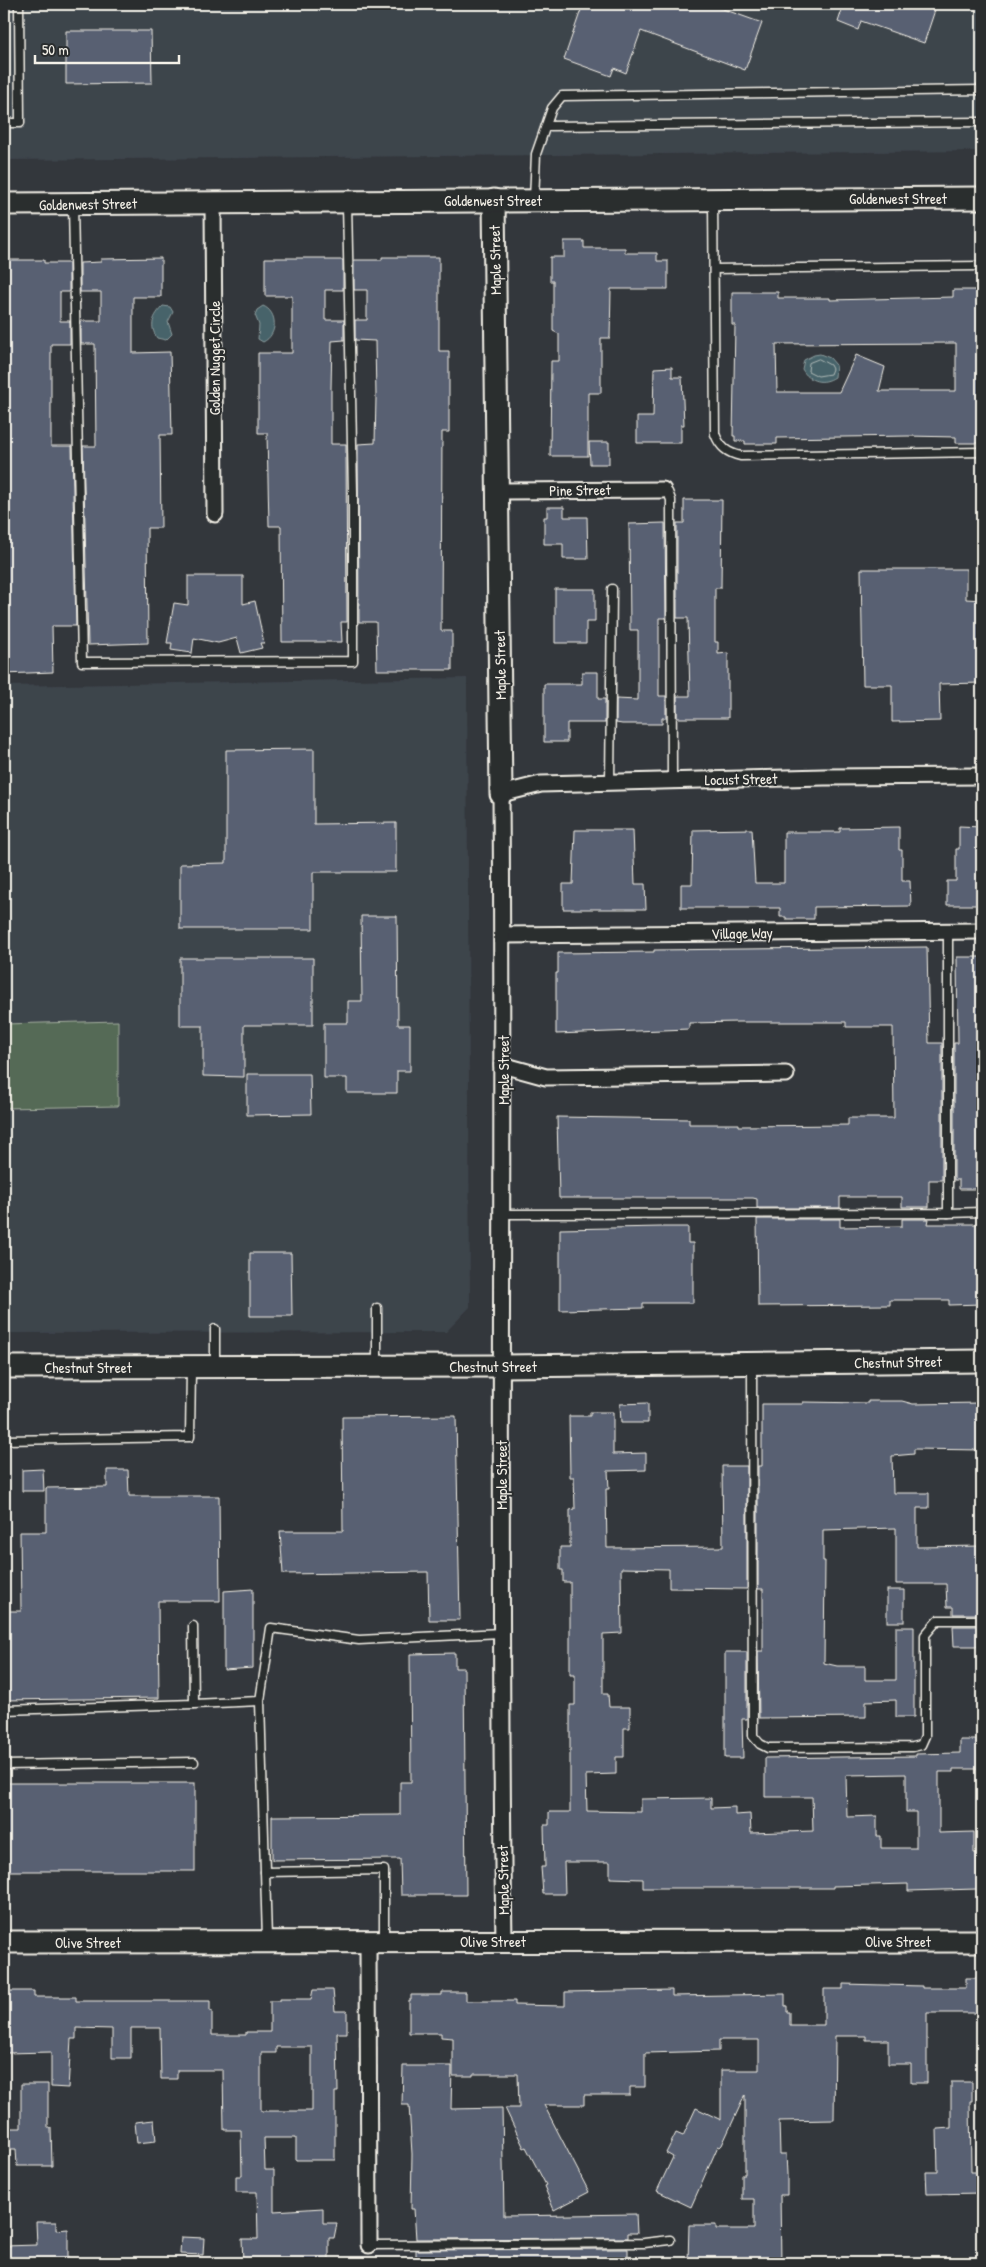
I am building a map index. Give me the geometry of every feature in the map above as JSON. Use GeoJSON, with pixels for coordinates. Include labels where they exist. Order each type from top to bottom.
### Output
{"type":"FeatureCollection","features":[{"type":"Feature","properties":{"kind":"street","name":"Goldenwest Street"},"geometry":{"type":"LineString","coordinates":[[4,204],[982,198]]}},
{"type":"Feature","properties":{"kind":"street","name":"Maple Street"},"geometry":{"type":"LineString","coordinates":[[494,200],[502,935],[503,1214],[500,1633],[504,1940]]}},
{"type":"Feature","properties":{"kind":"street","name":"Golden Nugget Circle"},"geometry":{"type":"LineString","coordinates":[[213,203],[214,514]]}},
{"type":"Feature","properties":{"kind":"street","name":"Pine Street"},"geometry":{"type":"LineString","coordinates":[[498,491],[663,490]]}},
{"type":"Feature","properties":{"kind":"street","name":"Locust Street"},"geometry":{"type":"LineString","coordinates":[[501,794],[541,784],[982,776]]}},
{"type":"Feature","properties":{"kind":"street","name":"Village Way"},"geometry":{"type":"LineString","coordinates":[[502,935],[982,931]]}},
{"type":"Feature","properties":{"kind":"street"},"geometry":{"type":"LineString","coordinates":[[502,1065],[546,1077],[786,1074]]}},
{"type":"Feature","properties":{"kind":"street","name":"Chestnut Street"},"geometry":{"type":"LineString","coordinates":[[4,1368],[377,1367],[982,1361]]}},
{"type":"Feature","properties":{"kind":"street"},"geometry":{"type":"LineString","coordinates":[[369,2245],[376,1941]]}},
{"type":"Feature","properties":{"kind":"street","name":"Olive Street"},"geometry":{"type":"LineString","coordinates":[[4,1942],[982,1941]]}},
{"type":"Feature","properties":{"kind":"lane"},"geometry":{"type":"LineString","coordinates":[[4,123],[20,123],[18,4]]}},
{"type":"Feature","properties":{"kind":"lane"},"geometry":{"type":"LineString","coordinates":[[534,200],[536,154],[555,103],[562,96],[982,90]]}},
{"type":"Feature","properties":{"kind":"lane"},"geometry":{"type":"LineString","coordinates":[[546,126],[982,122]]}},
{"type":"Feature","properties":{"kind":"lane"},"geometry":{"type":"LineString","coordinates":[[713,199],[715,434],[718,442],[724,449],[731,454],[741,456],[982,452]]}},
{"type":"Feature","properties":{"kind":"lane"},"geometry":{"type":"LineString","coordinates":[[74,204],[82,662],[353,661],[353,492],[347,202]]}},
{"type":"Feature","properties":{"kind":"lane"},"geometry":{"type":"LineString","coordinates":[[714,269],[982,266]]}},
{"type":"Feature","properties":{"kind":"lane"},"geometry":{"type":"LineString","coordinates":[[663,490],[668,492],[671,500],[672,781]]}},
{"type":"Feature","properties":{"kind":"lane"},"geometry":{"type":"LineString","coordinates":[[610,783],[612,589]]}},
{"type":"Feature","properties":{"kind":"lane"},"geometry":{"type":"LineString","coordinates":[[948,930],[948,1213]]}},
{"type":"Feature","properties":{"kind":"lane"},"geometry":{"type":"LineString","coordinates":[[503,1214],[982,1212]]}},
{"type":"Feature","properties":{"kind":"lane"},"geometry":{"type":"LineString","coordinates":[[377,1308],[377,1367]]}},
{"type":"Feature","properties":{"kind":"lane"},"geometry":{"type":"LineString","coordinates":[[214,1367],[215,1329]]}},
{"type":"Feature","properties":{"kind":"lane"},"geometry":{"type":"LineString","coordinates":[[752,1363],[753,1736],[760,1744],[768,1748],[913,1747],[921,1745],[925,1736],[925,1635],[938,1620],[982,1620]]}},
{"type":"Feature","properties":{"kind":"lane"},"geometry":{"type":"LineString","coordinates":[[4,1440],[190,1438],[191,1367]]}},
{"type":"Feature","properties":{"kind":"lane"},"geometry":{"type":"LineString","coordinates":[[193,1626],[194,1704]]}},
{"type":"Feature","properties":{"kind":"lane"},"geometry":{"type":"LineString","coordinates":[[267,1941],[260,1701],[271,1628],[359,1640],[500,1633]]}},
{"type":"Feature","properties":{"kind":"lane"},"geometry":{"type":"LineString","coordinates":[[4,1710],[260,1701]]}},
{"type":"Feature","properties":{"kind":"lane"},"geometry":{"type":"LineString","coordinates":[[4,1765],[194,1762]]}},
{"type":"Feature","properties":{"kind":"lane"},"geometry":{"type":"LineString","coordinates":[[264,1872],[384,1870],[376,1941]]}},
{"type":"Feature","properties":{"kind":"lane"},"geometry":{"type":"LineString","coordinates":[[369,2245],[644,2243],[670,2240]]}},
{"type":"Feature","properties":{"kind":"shaded area"},"geometry":{"type":"Polygon","coordinates":[[[4,4],[982,4],[982,151],[4,160],[4,4]]]}},
{"type":"Feature","properties":{"kind":"shaded area"},"geometry":{"type":"Polygon","coordinates":[[[467,678],[470,1307],[446,1332],[4,1333],[4,686],[467,678]]]}},
{"type":"Feature","properties":{"kind":"green space"},"geometry":{"type":"Polygon","coordinates":[[[118,1021],[118,1106],[4,1108],[4,1024],[118,1021]]]}},
{"type":"Feature","properties":{"kind":"water"},"geometry":{"type":"Polygon","coordinates":[[[163,306],[170,307],[173,312],[168,322],[172,334],[166,340],[157,338],[153,329],[153,321],[163,306]]]}},
{"type":"Feature","properties":{"kind":"water"},"geometry":{"type":"Polygon","coordinates":[[[263,306],[268,309],[274,318],[274,329],[268,339],[263,342],[258,339],[259,325],[255,315],[257,310],[263,306]]]}},
{"type":"Feature","properties":{"kind":"water"},"geometry":{"type":"Polygon","coordinates":[[[820,354],[830,358],[836,365],[835,377],[826,381],[817,381],[808,377],[802,369],[804,360],[820,354]]]}},
{"type":"Feature","properties":{"kind":"building"},"geometry":{"type":"Polygon","coordinates":[[[583,4],[709,4],[762,23],[745,70],[641,31],[626,73],[614,68],[611,76],[564,59],[583,4]]]}},
{"type":"Feature","properties":{"kind":"building"},"geometry":{"type":"Polygon","coordinates":[[[844,4],[937,4],[924,43],[861,21],[858,30],[838,22],[844,4]]]}},
{"type":"Feature","properties":{"kind":"building"},"geometry":{"type":"Polygon","coordinates":[[[66,31],[151,31],[152,83],[66,84],[66,31]]]}},
{"type":"Feature","properties":{"kind":"building"},"geometry":{"type":"Polygon","coordinates":[[[564,241],[584,241],[584,248],[625,248],[625,253],[657,253],[657,261],[668,261],[668,289],[611,289],[610,338],[601,338],[601,393],[588,393],[588,456],[550,456],[551,361],[559,361],[559,334],[553,331],[553,281],[550,281],[550,257],[564,257],[564,241]]]}},
{"type":"Feature","properties":{"kind":"building"},"geometry":{"type":"Polygon","coordinates":[[[382,257],[439,257],[439,351],[449,351],[449,432],[442,432],[441,631],[452,631],[452,670],[377,670],[376,622],[359,622],[358,444],[375,443],[376,397],[375,341],[355,340],[355,320],[367,320],[367,290],[354,290],[354,260],[382,260],[382,257]]]}},
{"type":"Feature","properties":{"kind":"building"},"geometry":{"type":"Polygon","coordinates":[[[161,258],[161,297],[133,297],[133,353],[170,352],[172,435],[160,435],[161,528],[147,528],[148,643],[88,645],[83,446],[96,446],[95,344],[81,344],[81,321],[101,321],[101,292],[80,292],[80,263],[101,262],[101,259],[161,258]]]}},
{"type":"Feature","properties":{"kind":"building"},"geometry":{"type":"Polygon","coordinates":[[[265,258],[325,258],[325,260],[343,260],[343,290],[325,290],[325,320],[344,320],[344,340],[332,341],[331,388],[331,444],[346,444],[347,622],[341,622],[342,642],[282,642],[281,526],[269,526],[267,433],[258,433],[258,353],[292,353],[292,296],[265,296],[265,258]]]}},
{"type":"Feature","properties":{"kind":"building"},"geometry":{"type":"Polygon","coordinates":[[[4,260],[44,260],[44,263],[69,263],[69,292],[60,292],[60,321],[70,321],[70,344],[51,344],[51,446],[72,446],[76,626],[52,626],[53,672],[4,674],[4,260]]]}},
{"type":"Feature","properties":{"kind":"building"},"geometry":{"type":"Polygon","coordinates":[[[953,290],[982,290],[982,443],[956,443],[956,437],[908,436],[777,438],[777,444],[745,444],[745,441],[735,441],[735,436],[733,436],[735,325],[732,325],[732,292],[778,292],[778,298],[830,298],[830,300],[953,297],[953,290]],[[956,343],[776,344],[777,392],[839,392],[856,355],[885,367],[879,391],[956,391],[956,343]]]}},
{"type":"Feature","properties":{"kind":"building"},"geometry":{"type":"Polygon","coordinates":[[[672,367],[672,377],[682,377],[684,425],[681,425],[681,443],[637,443],[637,417],[653,417],[654,368],[672,367]]]}},
{"type":"Feature","properties":{"kind":"building"},"geometry":{"type":"Polygon","coordinates":[[[589,442],[609,442],[609,464],[590,464],[589,442]]]}},
{"type":"Feature","properties":{"kind":"building"},"geometry":{"type":"Polygon","coordinates":[[[684,500],[722,500],[721,588],[715,588],[715,642],[718,642],[718,654],[728,653],[728,718],[677,718],[677,696],[690,696],[688,618],[677,618],[677,523],[684,523],[684,500]]]}},
{"type":"Feature","properties":{"kind":"building"},"geometry":{"type":"Polygon","coordinates":[[[547,507],[564,507],[564,517],[587,517],[588,559],[563,559],[563,544],[544,544],[544,517],[547,517],[547,507]]]}},
{"type":"Feature","properties":{"kind":"building"},"geometry":{"type":"Polygon","coordinates":[[[665,523],[666,618],[659,618],[659,696],[666,696],[666,718],[662,718],[662,724],[616,723],[616,699],[638,700],[638,630],[630,630],[629,524],[665,523]]]}},
{"type":"Feature","properties":{"kind":"building"},"geometry":{"type":"Polygon","coordinates":[[[861,569],[966,569],[966,599],[982,600],[982,683],[939,684],[940,721],[892,722],[892,685],[863,685],[861,569]]]}},
{"type":"Feature","properties":{"kind":"building"},"geometry":{"type":"Polygon","coordinates":[[[188,576],[243,576],[243,604],[255,601],[264,643],[260,643],[262,648],[241,653],[237,638],[218,643],[194,638],[192,653],[171,650],[172,643],[167,643],[174,603],[188,605],[188,576]]]}},
{"type":"Feature","properties":{"kind":"building"},"geometry":{"type":"Polygon","coordinates":[[[555,589],[595,589],[595,622],[586,622],[586,643],[555,643],[555,589]]]}},
{"type":"Feature","properties":{"kind":"building"},"geometry":{"type":"Polygon","coordinates":[[[582,672],[598,672],[598,699],[605,699],[605,723],[567,723],[567,742],[544,742],[544,684],[582,684],[582,672]]]}},
{"type":"Feature","properties":{"kind":"building"},"geometry":{"type":"Polygon","coordinates":[[[314,749],[314,824],[396,823],[396,872],[313,872],[313,929],[180,929],[180,864],[226,863],[226,750],[314,749]]]}},
{"type":"Feature","properties":{"kind":"building"},"geometry":{"type":"Polygon","coordinates":[[[959,826],[982,827],[982,903],[978,903],[978,905],[947,905],[947,881],[956,881],[956,849],[959,849],[959,826]]]}},
{"type":"Feature","properties":{"kind":"building"},"geometry":{"type":"Polygon","coordinates":[[[899,827],[899,850],[902,850],[902,881],[910,881],[911,906],[814,907],[814,919],[786,919],[786,917],[780,917],[780,908],[681,908],[681,884],[692,884],[693,830],[752,829],[755,883],[784,883],[784,832],[840,832],[840,828],[899,827]]]}},
{"type":"Feature","properties":{"kind":"building"},"geometry":{"type":"Polygon","coordinates":[[[575,830],[633,830],[635,884],[645,884],[646,909],[563,909],[563,884],[573,884],[575,830]]]}},
{"type":"Feature","properties":{"kind":"building"},"geometry":{"type":"Polygon","coordinates":[[[361,916],[397,916],[398,1025],[410,1025],[410,1071],[397,1071],[397,1093],[347,1093],[347,1078],[324,1078],[324,1023],[348,1023],[348,1001],[362,1001],[361,916]]]}},
{"type":"Feature","properties":{"kind":"building"},"geometry":{"type":"Polygon","coordinates":[[[927,947],[929,1043],[942,1043],[942,1180],[929,1180],[929,1207],[902,1207],[902,1197],[840,1197],[840,1208],[757,1208],[757,1199],[753,1198],[559,1198],[557,1117],[689,1119],[689,1124],[739,1124],[739,1126],[848,1125],[848,1118],[894,1118],[893,1027],[846,1027],[846,1022],[689,1023],[689,1029],[556,1034],[556,973],[558,973],[558,953],[927,947]]]}},
{"type":"Feature","properties":{"kind":"building"},"geometry":{"type":"Polygon","coordinates":[[[957,957],[982,957],[982,1189],[959,1189],[959,1180],[954,1180],[954,1043],[958,1043],[957,957]]]}},
{"type":"Feature","properties":{"kind":"building"},"geometry":{"type":"Polygon","coordinates":[[[180,958],[313,958],[313,1025],[244,1025],[244,1077],[203,1076],[203,1026],[180,1026],[180,958]]]}},
{"type":"Feature","properties":{"kind":"building"},"geometry":{"type":"Polygon","coordinates":[[[247,1074],[310,1074],[311,1114],[247,1115],[247,1074]]]}},
{"type":"Feature","properties":{"kind":"building"},"geometry":{"type":"Polygon","coordinates":[[[757,1219],[840,1219],[840,1227],[902,1226],[902,1219],[929,1219],[928,1224],[982,1224],[982,1304],[949,1305],[949,1300],[890,1300],[890,1305],[758,1306],[757,1219]]]}},
{"type":"Feature","properties":{"kind":"building"},"geometry":{"type":"Polygon","coordinates":[[[688,1227],[688,1243],[693,1243],[693,1303],[643,1303],[643,1308],[560,1310],[560,1229],[688,1227]]]}},
{"type":"Feature","properties":{"kind":"building"},"geometry":{"type":"Polygon","coordinates":[[[250,1253],[291,1253],[292,1316],[250,1316],[250,1253]]]}},
{"type":"Feature","properties":{"kind":"building"},"geometry":{"type":"Polygon","coordinates":[[[868,1401],[902,1401],[913,1404],[982,1403],[982,1450],[914,1449],[914,1454],[892,1456],[893,1493],[929,1493],[929,1508],[917,1508],[917,1547],[982,1546],[982,1614],[953,1614],[953,1607],[947,1607],[946,1584],[896,1584],[896,1528],[823,1530],[823,1561],[825,1561],[824,1663],[837,1666],[865,1666],[865,1680],[896,1680],[896,1627],[914,1627],[914,1717],[896,1717],[896,1700],[866,1701],[866,1717],[759,1718],[758,1651],[763,1651],[763,1589],[758,1589],[758,1466],[762,1466],[762,1404],[803,1404],[803,1402],[868,1403],[868,1401]]]}},
{"type":"Feature","properties":{"kind":"building"},"geometry":{"type":"Polygon","coordinates":[[[648,1403],[648,1423],[621,1423],[620,1404],[648,1403]]]}},
{"type":"Feature","properties":{"kind":"building"},"geometry":{"type":"Polygon","coordinates":[[[590,1412],[613,1412],[613,1454],[646,1453],[646,1470],[608,1471],[609,1489],[606,1489],[607,1548],[723,1547],[722,1466],[747,1466],[747,1589],[669,1588],[669,1569],[621,1568],[622,1633],[603,1634],[603,1694],[608,1694],[609,1707],[630,1707],[630,1728],[624,1728],[624,1757],[616,1757],[616,1774],[586,1775],[587,1811],[641,1812],[641,1799],[711,1798],[711,1808],[735,1807],[735,1815],[750,1814],[751,1833],[813,1831],[812,1797],[765,1797],[765,1758],[916,1756],[916,1754],[960,1753],[960,1740],[982,1740],[982,1769],[953,1769],[953,1772],[939,1772],[939,1833],[974,1832],[974,1853],[977,1853],[977,1889],[908,1891],[908,1884],[833,1886],[833,1888],[643,1888],[643,1879],[610,1878],[610,1862],[564,1862],[565,1894],[543,1894],[541,1867],[545,1867],[544,1825],[549,1825],[549,1812],[570,1812],[570,1705],[575,1705],[575,1674],[570,1674],[570,1582],[563,1582],[563,1570],[560,1570],[560,1547],[570,1547],[570,1510],[575,1509],[574,1477],[570,1477],[569,1416],[590,1416],[590,1412]],[[906,1774],[846,1775],[847,1817],[877,1816],[877,1836],[881,1836],[881,1848],[916,1848],[916,1812],[906,1812],[906,1774]]]}},
{"type":"Feature","properties":{"kind":"building"},"geometry":{"type":"Polygon","coordinates":[[[456,1416],[460,1620],[429,1620],[428,1572],[283,1574],[280,1531],[343,1531],[342,1417],[456,1416]]]}},
{"type":"Feature","properties":{"kind":"building"},"geometry":{"type":"Polygon","coordinates":[[[43,1469],[44,1491],[22,1491],[22,1470],[43,1469]]]}},
{"type":"Feature","properties":{"kind":"building"},"geometry":{"type":"Polygon","coordinates":[[[107,1470],[128,1470],[129,1496],[219,1496],[220,1601],[158,1601],[159,1698],[4,1700],[4,1611],[21,1611],[20,1532],[46,1532],[46,1488],[107,1487],[107,1470]]]}},
{"type":"Feature","properties":{"kind":"building"},"geometry":{"type":"Polygon","coordinates":[[[253,1589],[253,1668],[224,1670],[224,1591],[253,1589]]]}},
{"type":"Feature","properties":{"kind":"building"},"geometry":{"type":"Polygon","coordinates":[[[887,1590],[904,1590],[904,1622],[887,1622],[887,1590]]]}},
{"type":"Feature","properties":{"kind":"building"},"geometry":{"type":"Polygon","coordinates":[[[953,1626],[982,1626],[982,1646],[954,1646],[953,1626]]]}},
{"type":"Feature","properties":{"kind":"building"},"geometry":{"type":"Polygon","coordinates":[[[725,1652],[747,1652],[747,1719],[742,1719],[743,1758],[725,1758],[725,1652]]]}},
{"type":"Feature","properties":{"kind":"building"},"geometry":{"type":"Polygon","coordinates":[[[455,1653],[455,1668],[464,1668],[466,1895],[401,1895],[400,1859],[272,1860],[272,1816],[400,1815],[400,1782],[411,1782],[410,1654],[455,1653]]]}},
{"type":"Feature","properties":{"kind":"building"},"geometry":{"type":"Polygon","coordinates":[[[4,1783],[195,1783],[195,1871],[4,1871],[4,1783]]]}},
{"type":"Feature","properties":{"kind":"building"},"geometry":{"type":"Polygon","coordinates":[[[966,1978],[982,1978],[982,2013],[927,2013],[927,2083],[911,2083],[911,2064],[888,2064],[888,2040],[866,2040],[866,2036],[835,2036],[834,2120],[779,2121],[780,2154],[786,2154],[787,2174],[787,2195],[780,2195],[781,2263],[688,2263],[689,2225],[716,2225],[716,2229],[754,2229],[754,2199],[742,2199],[742,2174],[745,2174],[745,2095],[722,2145],[718,2146],[691,2207],[657,2191],[673,2157],[666,2153],[676,2133],[683,2136],[696,2108],[721,2120],[721,2070],[759,2070],[759,2040],[719,2040],[719,2051],[645,2053],[645,2087],[630,2087],[630,2095],[584,2095],[584,2105],[544,2105],[589,2192],[554,2210],[544,2186],[546,2185],[526,2147],[524,2148],[505,2108],[519,2108],[518,2074],[453,2076],[453,2038],[441,2037],[441,2033],[409,2033],[409,2000],[411,2000],[411,1995],[442,1995],[442,1992],[466,1992],[466,2001],[515,2001],[515,2005],[565,2006],[565,1992],[672,1990],[672,1996],[785,1994],[785,2006],[787,2006],[787,2012],[790,2012],[790,2025],[824,2025],[824,1989],[843,1989],[843,1984],[966,1988],[966,1978]]]}},
{"type":"Feature","properties":{"kind":"building"},"geometry":{"type":"Polygon","coordinates":[[[313,1990],[333,1990],[335,2011],[347,2011],[347,2033],[337,2033],[338,2092],[335,2092],[335,2160],[296,2160],[296,2138],[264,2138],[265,2170],[274,2170],[274,2211],[323,2208],[323,2223],[337,2223],[334,2238],[329,2238],[329,2263],[243,2263],[242,2239],[258,2239],[257,2192],[236,2192],[236,2176],[242,2176],[241,2130],[224,2130],[223,2070],[177,2070],[177,2079],[161,2079],[160,2028],[131,2028],[131,2058],[112,2058],[112,2029],[76,2028],[76,2039],[71,2039],[68,2088],[51,2087],[51,2052],[6,2053],[5,1991],[34,1991],[34,1997],[76,1997],[76,2001],[210,2001],[212,2035],[246,2035],[246,2032],[270,2032],[270,2001],[280,2001],[280,1999],[311,1999],[313,1990]],[[276,2047],[276,2053],[261,2053],[261,2111],[312,2111],[312,2047],[276,2047]]]}},
{"type":"Feature","properties":{"kind":"building"},"geometry":{"type":"Polygon","coordinates":[[[403,2066],[452,2066],[451,2109],[502,2108],[504,2216],[636,2214],[637,2233],[628,2233],[628,2238],[416,2239],[414,2209],[411,2209],[412,2154],[409,2105],[402,2105],[403,2066]]]}},
{"type":"Feature","properties":{"kind":"building"},"geometry":{"type":"Polygon","coordinates":[[[951,2082],[972,2082],[972,2101],[970,2101],[971,2172],[982,2172],[982,2193],[927,2194],[926,2172],[938,2172],[937,2129],[951,2128],[951,2082]]]}},
{"type":"Feature","properties":{"kind":"building"},"geometry":{"type":"Polygon","coordinates":[[[21,2084],[48,2084],[48,2128],[51,2128],[52,2166],[17,2166],[16,2149],[4,2149],[4,2128],[21,2128],[21,2084]]]}},
{"type":"Feature","properties":{"kind":"building"},"geometry":{"type":"Polygon","coordinates":[[[154,2120],[156,2141],[137,2143],[135,2122],[154,2120]]]}},
{"type":"Feature","properties":{"kind":"building"},"geometry":{"type":"Polygon","coordinates":[[[36,2222],[56,2222],[56,2230],[68,2229],[68,2263],[4,2263],[4,2246],[37,2245],[36,2222]]]}},
{"type":"Feature","properties":{"kind":"building"},"geometry":{"type":"Polygon","coordinates":[[[181,2237],[204,2238],[203,2255],[180,2254],[181,2237]]]}},
{"type":"Feature","properties":{"kind":"building"},"geometry":{"type":"Polygon","coordinates":[[[628,2249],[628,2263],[416,2263],[416,2250],[628,2249]]]}}]}
